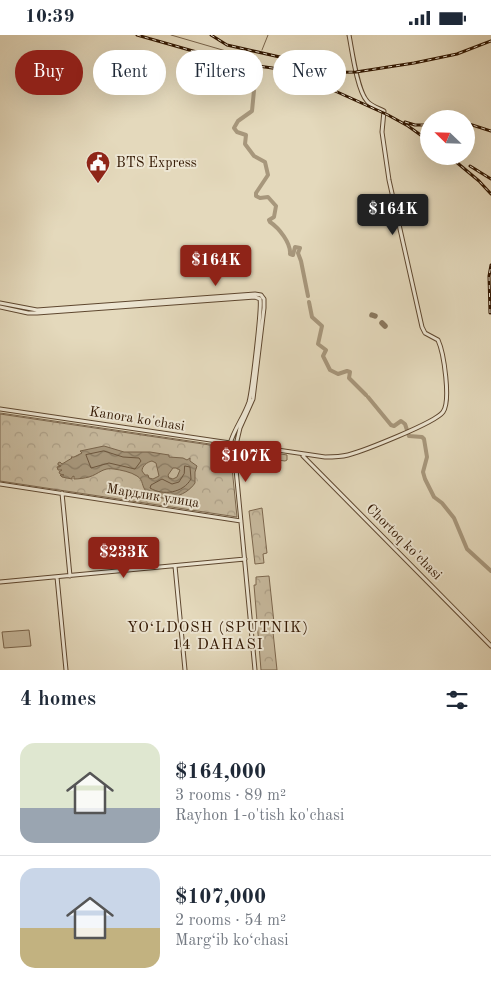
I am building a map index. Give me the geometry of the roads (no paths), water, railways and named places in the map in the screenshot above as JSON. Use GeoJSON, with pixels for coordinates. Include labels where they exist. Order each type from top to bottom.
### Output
{"type":"FeatureCollection","features":[{"type":"Feature","properties":{"kind":"street","name":"Kanora ko'chasi"},"geometry":{"type":"LineString","coordinates":[[0,409],[315,457],[346,455],[408,431],[439,416],[446,407],[446,379],[439,341],[425,333],[422,327],[389,180],[382,132],[384,111],[371,104],[364,97],[349,35]]}},
{"type":"Feature","properties":{"kind":"street"},"geometry":{"type":"LineString","coordinates":[[0,303],[37,310],[255,294],[262,297],[264,308],[253,396],[235,446],[255,670]]}},
{"type":"Feature","properties":{"kind":"street"},"geometry":{"type":"LineString","coordinates":[[0,307],[37,313],[255,297],[260,299],[250,398],[234,430],[230,444]]}},
{"type":"Feature","properties":{"kind":"street"},"geometry":{"type":"LineString","coordinates":[[132,307],[148,301]]}},
{"type":"Feature","properties":{"kind":"street"},"geometry":{"type":"LineString","coordinates":[[238,436],[241,442],[248,446]]}},
{"type":"Feature","properties":{"kind":"street","name":"Chortoq ko'chasi"},"geometry":{"type":"LineString","coordinates":[[300,455],[491,646]]}},
{"type":"Feature","properties":{"kind":"street"},"geometry":{"type":"LineString","coordinates":[[312,465],[311,459],[315,457]]}},
{"type":"Feature","properties":{"kind":"street","name":"Мардлик улица"},"geometry":{"type":"LineString","coordinates":[[0,484],[241,521]]}},
{"type":"Feature","properties":{"kind":"street"},"geometry":{"type":"LineString","coordinates":[[62,493],[70,576]]}},
{"type":"Feature","properties":{"kind":"street"},"geometry":{"type":"LineString","coordinates":[[0,582],[245,559]]}},
{"type":"Feature","properties":{"kind":"street"},"geometry":{"type":"LineString","coordinates":[[175,566],[185,670]]}},
{"type":"Feature","properties":{"kind":"street"},"geometry":{"type":"LineString","coordinates":[[57,577],[66,670]]}},
{"type":"Feature","properties":{"kind":"water"},"geometry":{"type":"Polygon","coordinates":[[[104,446],[124,452],[150,452],[187,460],[190,458],[190,461],[197,466],[195,483],[186,492],[179,495],[159,498],[152,496],[145,490],[139,478],[132,473],[120,470],[107,469],[80,479],[74,479],[74,476],[72,479],[62,477],[60,475],[64,475],[59,472],[62,470],[58,470],[57,467],[61,466],[58,463],[62,464],[71,457],[82,453],[80,451],[104,446]],[[152,461],[143,467],[142,471],[149,478],[153,479],[159,476],[156,463],[152,461]],[[173,468],[168,475],[169,478],[173,479],[177,477],[180,470],[173,468]]]}},
{"type":"Feature","properties":{"kind":"waterway"},"geometry":{"type":"LineString","coordinates":[[171,35],[223,50]]}},
{"type":"Feature","properties":{"kind":"waterway"},"geometry":{"type":"LineString","coordinates":[[262,50],[268,35]]}},
{"type":"Feature","properties":{"kind":"waterway"},"geometry":{"type":"LineString","coordinates":[[254,95],[252,111],[238,121],[234,128],[237,132],[246,135],[245,144],[254,156],[265,162],[268,175],[256,196],[260,198],[268,197],[276,206],[274,217],[269,220],[284,236],[289,245],[290,254],[293,255],[295,247],[300,248],[298,253],[308,296]]}},
{"type":"Feature","properties":{"kind":"waterway"},"geometry":{"type":"LineString","coordinates":[[309,302],[312,317],[322,326],[318,344],[326,350],[323,356],[330,370],[338,374],[350,372],[349,378],[366,395]]}},
{"type":"Feature","properties":{"kind":"waterway"},"geometry":{"type":"LineString","coordinates":[[368,397],[391,425],[394,426],[401,421],[405,424],[409,436],[422,437],[424,439],[427,457],[423,472],[434,497],[442,503],[454,518],[467,549],[491,571]]}},
{"type":"Feature","properties":{"kind":"waterway"},"geometry":{"type":"LineString","coordinates":[[0,413],[230,447]]}},
{"type":"Feature","properties":{"kind":"railway"},"geometry":{"type":"LineString","coordinates":[[137,35],[214,57],[308,73],[356,72],[414,63],[457,54],[491,41]]}},
{"type":"Feature","properties":{"kind":"railway"},"geometry":{"type":"LineString","coordinates":[[211,35],[227,45],[273,55]]}},
{"type":"Feature","properties":{"kind":"railway"},"geometry":{"type":"LineString","coordinates":[[344,95],[388,115],[420,135]]}},
{"type":"Feature","properties":{"kind":"railway"},"geometry":{"type":"LineString","coordinates":[[405,122],[420,125]]}},
{"type":"Feature","properties":{"kind":"railway"},"geometry":{"type":"LineString","coordinates":[[475,126],[491,131]]}},
{"type":"Feature","properties":{"kind":"railway"},"geometry":{"type":"LineString","coordinates":[[460,165],[491,194]]}},
{"type":"Feature","properties":{"kind":"railway"},"geometry":{"type":"LineString","coordinates":[[470,166],[491,179]]}},
{"type":"Feature","properties":{"kind":"railway"},"geometry":{"type":"LineString","coordinates":[[490,313],[489,276],[491,265]]}},
{"type":"Feature","properties":{"kind":"place","name":"BTS Express"},"geometry":{"type":"Point","coordinates":[98,184]}},
{"type":"Feature","properties":{"kind":"district","name":"YO‘LDOSH (SPUTNIK) 14 DAHASI"},"geometry":{"type":"Point","coordinates":[218,636]}}]}
